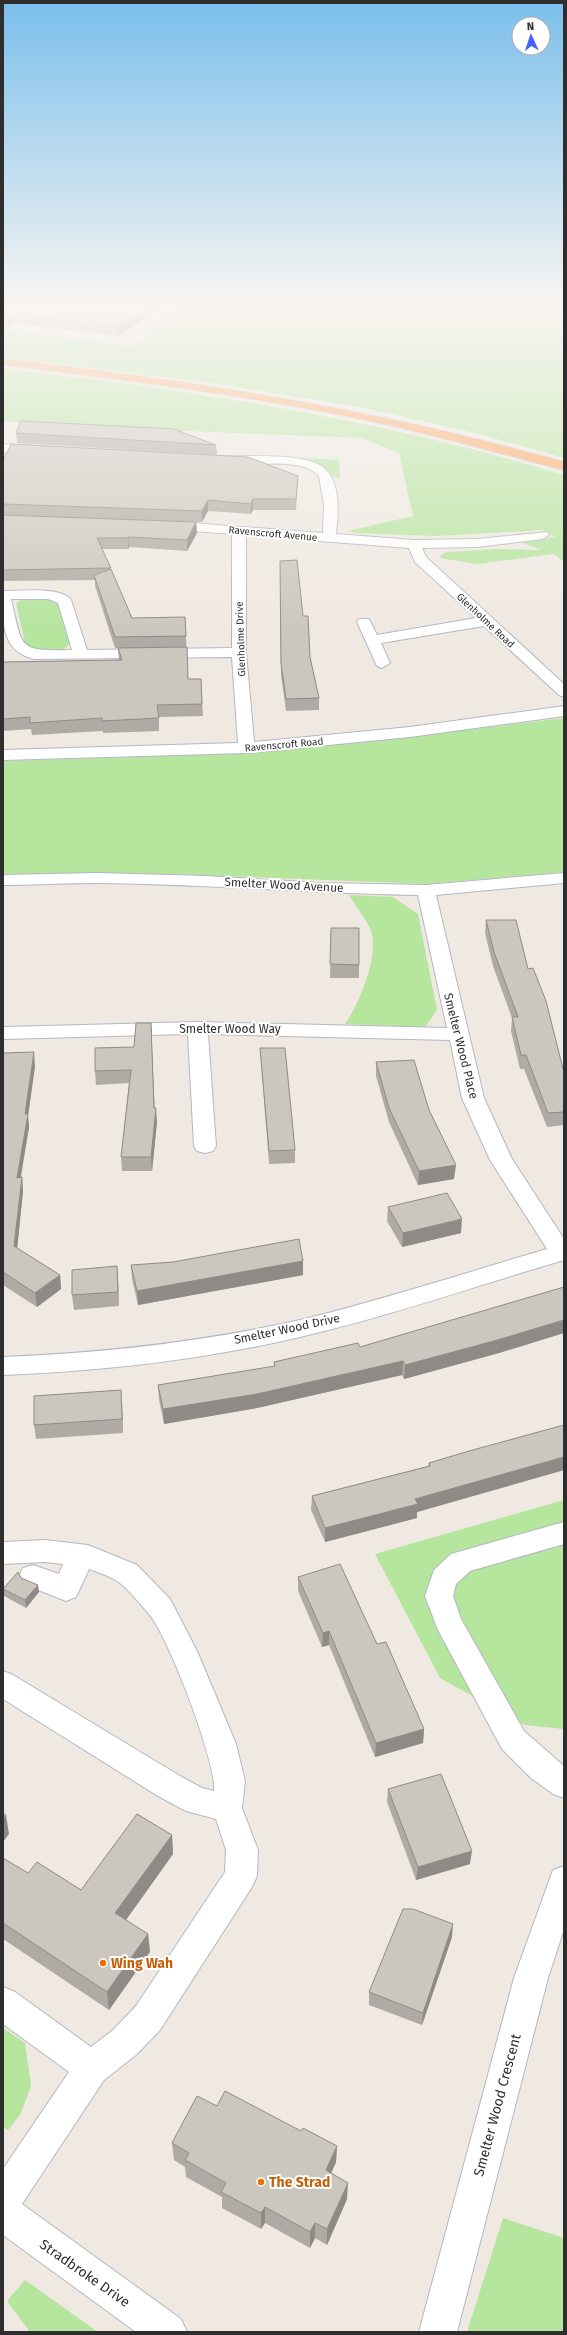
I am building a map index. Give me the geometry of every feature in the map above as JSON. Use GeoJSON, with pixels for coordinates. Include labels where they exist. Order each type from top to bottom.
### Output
{"type":"FeatureCollection","features":[{"type":"Feature","properties":{"kind":"highway"},"geometry":{"type":"LineString","coordinates":[[366,415],[435,431],[564,466]]}},
{"type":"Feature","properties":{"kind":"street"},"geometry":{"type":"LineString","coordinates":[[3,448],[48,450]]}},
{"type":"Feature","properties":{"kind":"street"},"geometry":{"type":"LineString","coordinates":[[214,459],[293,463],[305,465],[322,472],[326,478],[332,520],[329,538]]}},
{"type":"Feature","properties":{"kind":"street","name":"Ravenscroft Avenue"},"geometry":{"type":"LineString","coordinates":[[151,524],[414,544],[476,543],[542,535]]}},
{"type":"Feature","properties":{"kind":"street","name":"Glenholme Drive"},"geometry":{"type":"LineString","coordinates":[[239,530],[239,652],[246,748]]}},
{"type":"Feature","properties":{"kind":"street","name":"Glenholme Road"},"geometry":{"type":"LineString","coordinates":[[414,544],[420,559],[564,692]]}},
{"type":"Feature","properties":{"kind":"street"},"geometry":{"type":"LineString","coordinates":[[81,655],[64,600],[50,595],[3,595],[14,641],[18,649],[34,655],[81,655],[239,652]]}},
{"type":"Feature","properties":{"kind":"street"},"geometry":{"type":"LineString","coordinates":[[372,640],[486,621]]}},
{"type":"Feature","properties":{"kind":"street"},"geometry":{"type":"LineString","coordinates":[[364,622],[382,663]]}},
{"type":"Feature","properties":{"kind":"street","name":"Ravenscroft Road"},"geometry":{"type":"LineString","coordinates":[[3,755],[246,748],[410,732],[564,711]]}},
{"type":"Feature","properties":{"kind":"street","name":"Smelter Wood Avenue"},"geometry":{"type":"LineString","coordinates":[[3,880],[97,878],[206,881],[321,888],[426,890],[564,878]]}},
{"type":"Feature","properties":{"kind":"street","name":"Smelter Wood Place"},"geometry":{"type":"LineString","coordinates":[[426,890],[457,1034],[473,1098],[501,1160],[563,1252]]}},
{"type":"Feature","properties":{"kind":"street"},"geometry":{"type":"LineString","coordinates":[[198,1028],[205,1146]]}},
{"type":"Feature","properties":{"kind":"street","name":"Smelter Wood Way"},"geometry":{"type":"LineString","coordinates":[[3,1033],[198,1028],[344,1030],[457,1034]]}},
{"type":"Feature","properties":{"kind":"street","name":"Smelter Wood Drive"},"geometry":{"type":"LineString","coordinates":[[3,1366],[54,1364],[148,1356],[229,1342],[340,1318],[563,1252]]}},
{"type":"Feature","properties":{"kind":"street"},"geometry":{"type":"LineString","coordinates":[[564,1533],[461,1562],[444,1578],[439,1596],[448,1622],[512,1740],[542,1768],[564,1784]]}},
{"type":"Feature","properties":{"kind":"street"},"geometry":{"type":"LineString","coordinates":[[3,1553],[45,1551],[88,1556],[127,1572],[160,1606],[183,1651],[221,1744],[230,1781],[227,1808],[242,1850],[241,1876],[148,2018],[125,2042],[92,2068],[3,2201]]}},
{"type":"Feature","properties":{"kind":"street"},"geometry":{"type":"LineString","coordinates":[[33,1576],[66,1589],[81,1555]]}},
{"type":"Feature","properties":{"kind":"street"},"geometry":{"type":"LineString","coordinates":[[3,1684],[169,1786],[197,1801],[227,1808]]}},
{"type":"Feature","properties":{"kind":"street","name":"Smelter Wood Crescent"},"geometry":{"type":"LineString","coordinates":[[438,2332],[531,1978],[564,1881]]}},
{"type":"Feature","properties":{"kind":"street"},"geometry":{"type":"LineString","coordinates":[[3,2004],[92,2068]]}},
{"type":"Feature","properties":{"kind":"street","name":"Stradbroke Drive"},"geometry":{"type":"LineString","coordinates":[[3,2212],[168,2332]]}},
{"type":"Feature","properties":{"kind":"green space"},"geometry":{"type":"Polygon","coordinates":[[[3,415],[318,415],[356,422],[495,455],[564,475],[564,562],[554,554],[476,564],[440,558],[441,555],[447,552],[498,549],[541,550],[520,542],[555,537],[544,530],[436,536],[355,533],[348,531],[413,516],[399,453],[362,438],[37,425],[3,421],[3,415]]]}},
{"type":"Feature","properties":{"kind":"green space"},"geometry":{"type":"Polygon","coordinates":[[[396,415],[564,415],[564,458],[476,433],[396,415]]]}},
{"type":"Feature","properties":{"kind":"green space"},"geometry":{"type":"Polygon","coordinates":[[[291,457],[339,460],[340,478],[333,477],[324,469],[308,463],[290,460],[291,457]]]}},
{"type":"Feature","properties":{"kind":"green space"},"geometry":{"type":"Polygon","coordinates":[[[49,598],[59,602],[70,642],[67,647],[62,650],[50,652],[37,650],[26,646],[16,603],[23,599],[49,598]]]}},
{"type":"Feature","properties":{"kind":"green space"},"geometry":{"type":"Polygon","coordinates":[[[564,718],[564,872],[428,884],[173,874],[3,875],[3,761],[165,756],[375,741],[564,718]]]}},
{"type":"Feature","properties":{"kind":"green space"},"geometry":{"type":"Polygon","coordinates":[[[349,895],[393,897],[418,914],[437,1010],[425,1027],[345,1024],[351,1015],[366,981],[370,969],[373,945],[371,930],[349,895]]]}},
{"type":"Feature","properties":{"kind":"green space"},"geometry":{"type":"Polygon","coordinates":[[[564,1500],[564,1729],[525,1725],[440,1678],[375,1554],[564,1500]]]}},
{"type":"Feature","properties":{"kind":"green space"},"geometry":{"type":"Polygon","coordinates":[[[3,2028],[25,2043],[31,2086],[20,2115],[8,2130],[3,2127],[3,2028]]]}},
{"type":"Feature","properties":{"kind":"green space"},"geometry":{"type":"Polygon","coordinates":[[[503,2218],[564,2238],[564,2332],[467,2332],[503,2218]]]}},
{"type":"Feature","properties":{"kind":"green space"},"geometry":{"type":"Polygon","coordinates":[[[25,2280],[98,2332],[30,2332],[7,2301],[25,2280]]]}},
{"type":"Feature","properties":{"kind":"building"},"geometry":{"type":"Polygon","coordinates":[[[21,421],[174,429],[216,445],[16,433],[21,421]]]}},
{"type":"Feature","properties":{"kind":"building"},"geometry":{"type":"Polygon","coordinates":[[[11,444],[248,457],[298,476],[296,499],[253,499],[251,504],[208,500],[202,511],[3,504],[3,461],[11,444]]]}},
{"type":"Feature","properties":{"kind":"building"},"geometry":{"type":"Polygon","coordinates":[[[3,515],[196,522],[187,540],[128,537],[97,538],[111,568],[3,570],[3,515]]]}},
{"type":"Feature","properties":{"kind":"building"},"geometry":{"type":"Polygon","coordinates":[[[297,560],[303,616],[308,616],[310,657],[319,698],[286,699],[281,663],[280,561],[297,560]]]}},
{"type":"Feature","properties":{"kind":"building"},"geometry":{"type":"Polygon","coordinates":[[[111,569],[132,618],[185,617],[186,636],[115,637],[94,575],[111,569]]]}},
{"type":"Feature","properties":{"kind":"building"},"geometry":{"type":"Polygon","coordinates":[[[187,647],[188,679],[201,679],[202,704],[157,705],[159,718],[102,721],[102,718],[30,723],[30,717],[3,719],[3,662],[122,660],[118,648],[187,647]]]}},
{"type":"Feature","properties":{"kind":"building"},"geometry":{"type":"Polygon","coordinates":[[[486,920],[516,920],[528,969],[533,968],[546,1001],[564,1069],[564,1112],[548,1113],[526,1055],[521,1055],[512,1017],[518,1017],[494,952],[486,920]]]}},
{"type":"Feature","properties":{"kind":"building"},"geometry":{"type":"Polygon","coordinates":[[[331,928],[359,928],[359,965],[330,964],[331,928]]]}},
{"type":"Feature","properties":{"kind":"building"},"geometry":{"type":"Polygon","coordinates":[[[136,1023],[151,1023],[154,1108],[156,1108],[151,1157],[121,1157],[131,1070],[95,1071],[95,1048],[134,1047],[136,1023]]]}},
{"type":"Feature","properties":{"kind":"building"},"geometry":{"type":"Polygon","coordinates":[[[260,1048],[285,1048],[295,1150],[269,1151],[260,1048]]]}},
{"type":"Feature","properties":{"kind":"building"},"geometry":{"type":"Polygon","coordinates":[[[34,1052],[25,1114],[28,1114],[17,1178],[22,1177],[14,1246],[60,1275],[35,1293],[3,1272],[3,1059],[4,1053],[34,1052]]]}},
{"type":"Feature","properties":{"kind":"building"},"geometry":{"type":"Polygon","coordinates":[[[414,1060],[429,1110],[456,1165],[419,1171],[389,1108],[376,1062],[414,1060]]]}},
{"type":"Feature","properties":{"kind":"building"},"geometry":{"type":"Polygon","coordinates":[[[447,1193],[462,1219],[403,1233],[388,1207],[447,1193]]]}},
{"type":"Feature","properties":{"kind":"building"},"geometry":{"type":"Polygon","coordinates":[[[299,1239],[303,1261],[137,1291],[131,1265],[173,1262],[299,1239]]]}},
{"type":"Feature","properties":{"kind":"building"},"geometry":{"type":"Polygon","coordinates":[[[117,1266],[118,1292],[72,1295],[72,1270],[117,1266]]]}},
{"type":"Feature","properties":{"kind":"building"},"geometry":{"type":"Polygon","coordinates":[[[564,1287],[564,1320],[405,1365],[403,1361],[257,1394],[163,1409],[158,1385],[275,1366],[274,1362],[358,1343],[360,1347],[564,1287]]]}},
{"type":"Feature","properties":{"kind":"building"},"geometry":{"type":"Polygon","coordinates":[[[121,1390],[122,1419],[34,1425],[34,1396],[121,1390]]]}},
{"type":"Feature","properties":{"kind":"building"},"geometry":{"type":"Polygon","coordinates":[[[564,1425],[564,1457],[415,1499],[418,1504],[325,1528],[312,1496],[430,1466],[429,1463],[564,1425]]]}},
{"type":"Feature","properties":{"kind":"building"},"geometry":{"type":"Polygon","coordinates":[[[340,1564],[377,1644],[386,1642],[424,1729],[376,1743],[329,1631],[323,1633],[298,1577],[340,1564]]]}},
{"type":"Feature","properties":{"kind":"building"},"geometry":{"type":"Polygon","coordinates":[[[18,1572],[21,1578],[38,1585],[25,1600],[3,1589],[18,1572]]]}},
{"type":"Feature","properties":{"kind":"building"},"geometry":{"type":"Polygon","coordinates":[[[441,1774],[472,1851],[418,1867],[388,1789],[441,1774]]]}},
{"type":"Feature","properties":{"kind":"building"},"geometry":{"type":"Polygon","coordinates":[[[137,1814],[172,1835],[115,1913],[148,1934],[107,1992],[3,1923],[3,1858],[28,1873],[37,1862],[81,1890],[137,1814]]]}},
{"type":"Feature","properties":{"kind":"building"},"geometry":{"type":"Polygon","coordinates":[[[403,1909],[413,1909],[453,1924],[423,2013],[369,1992],[403,1909]]]}},
{"type":"Feature","properties":{"kind":"building","name":"The Strad"},"geometry":{"type":"Polygon","coordinates":[[[225,2091],[301,2131],[303,2128],[337,2146],[326,2170],[348,2183],[327,2229],[315,2223],[310,2232],[265,2207],[261,2213],[221,2192],[226,2183],[185,2160],[189,2153],[172,2143],[197,2096],[217,2106],[225,2091]]]}},
{"type":"Feature","properties":{"kind":"place","name":"Wing Wah"},"geometry":{"type":"Point","coordinates":[103,1963]}},
{"type":"Feature","properties":{"kind":"place","name":"The Strad"},"geometry":{"type":"Point","coordinates":[261,2182]}}]}
